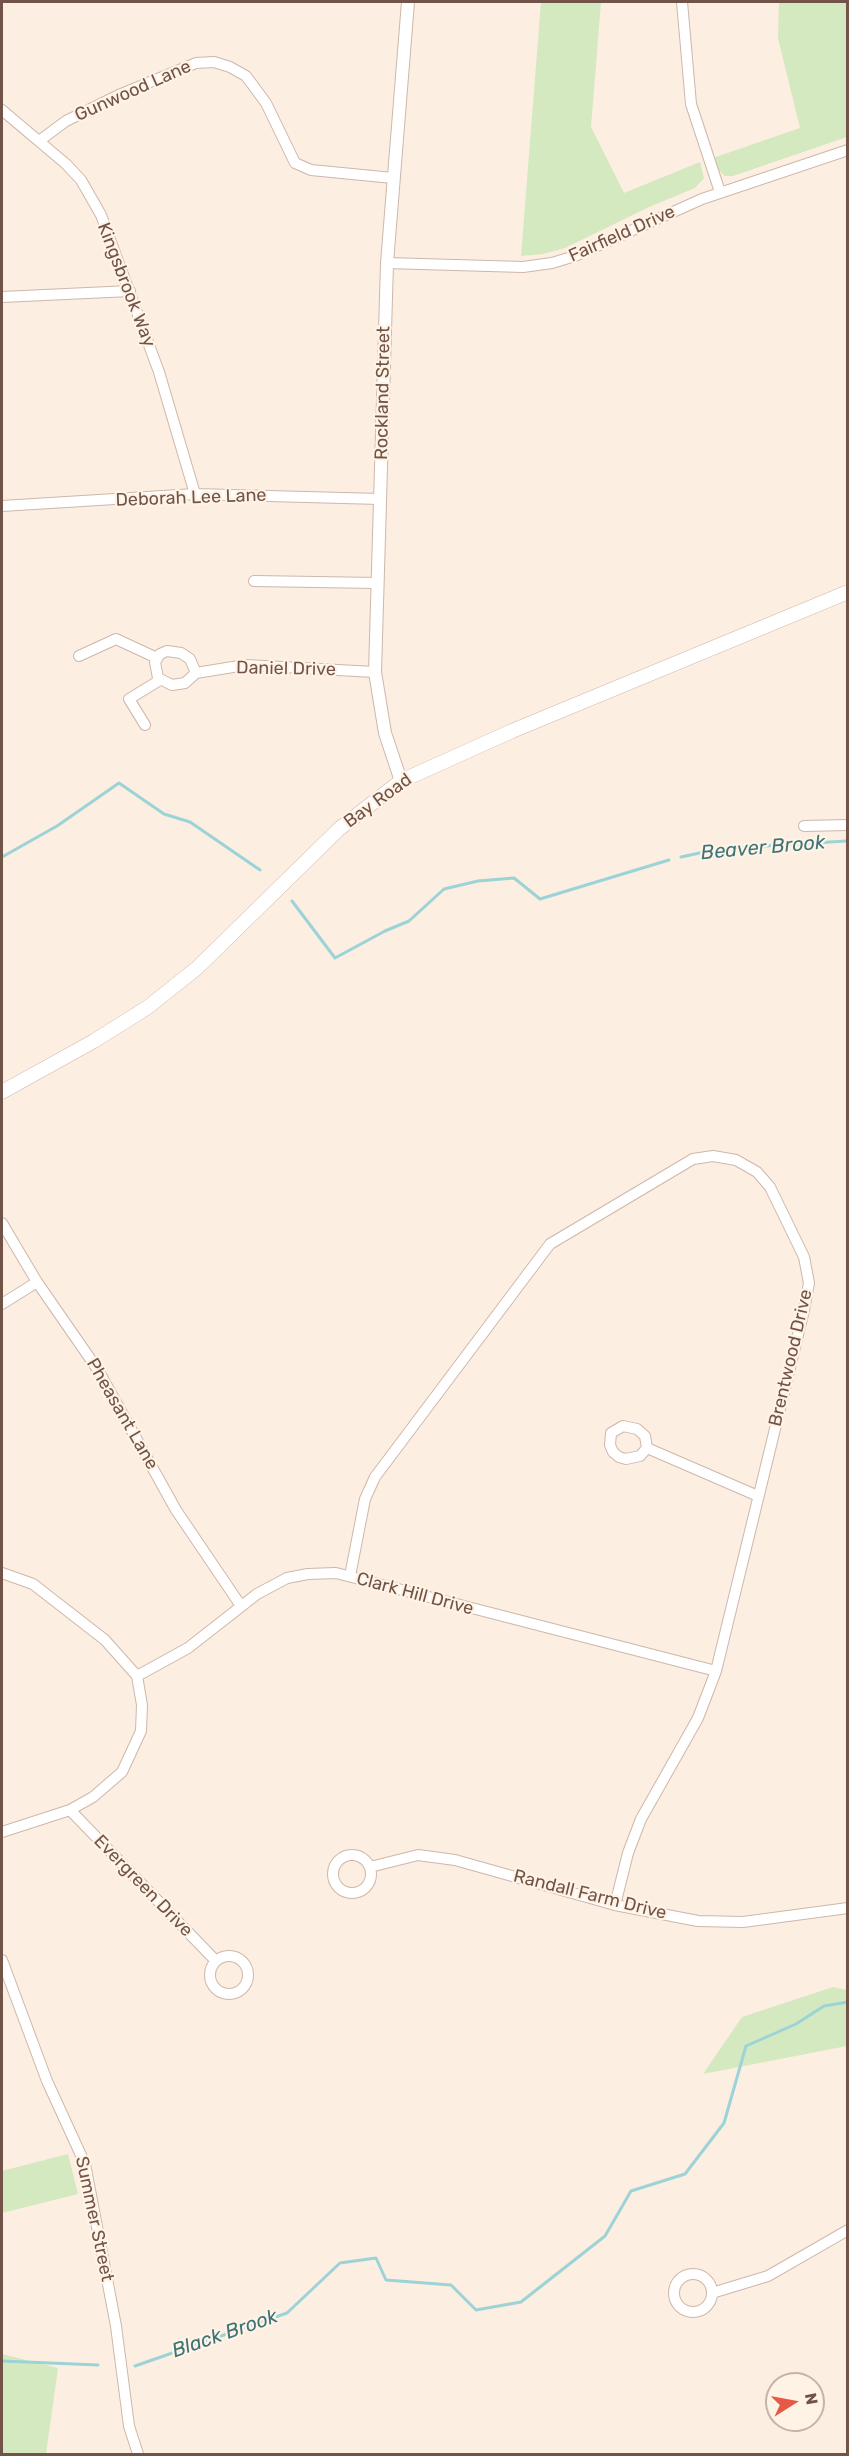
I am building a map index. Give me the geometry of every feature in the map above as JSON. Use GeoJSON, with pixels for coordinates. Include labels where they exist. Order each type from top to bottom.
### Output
{"type":"FeatureCollection","features":[{"type":"Feature","properties":{"kind":"main road","name":"Bay Road"},"geometry":{"type":"LineString","coordinates":[[2,1092],[148,1007],[197,968],[339,829],[401,781],[521,727],[848,592]]}},
{"type":"Feature","properties":{"kind":"street","name":"Rockland Street"},"geometry":{"type":"LineString","coordinates":[[401,781],[385,733],[375,672],[387,263],[408,2]]}},
{"type":"Feature","properties":{"kind":"street"},"geometry":{"type":"LineString","coordinates":[[682,2],[691,104],[720,192]]}},
{"type":"Feature","properties":{"kind":"street","name":"Gunwood Lane"},"geometry":{"type":"LineString","coordinates":[[39,141],[66,121],[122,94],[196,63],[214,62],[230,67],[246,76],[266,104],[295,163],[311,170],[393,178]]}},
{"type":"Feature","properties":{"kind":"street","name":"Kingsbrook Way"},"geometry":{"type":"LineString","coordinates":[[2,110],[81,180],[101,215],[159,372],[195,494]]}},
{"type":"Feature","properties":{"kind":"street","name":"Fairfield Drive"},"geometry":{"type":"LineString","coordinates":[[387,263],[523,267],[552,263],[720,192],[848,150]]}},
{"type":"Feature","properties":{"kind":"street"},"geometry":{"type":"LineString","coordinates":[[2,297],[130,291]]}},
{"type":"Feature","properties":{"kind":"street","name":"Deborah Lee Lane"},"geometry":{"type":"LineString","coordinates":[[2,506],[195,494],[380,499]]}},
{"type":"Feature","properties":{"kind":"street"},"geometry":{"type":"LineString","coordinates":[[254,581],[377,584]]}},
{"type":"Feature","properties":{"kind":"street"},"geometry":{"type":"LineString","coordinates":[[79,656],[116,639],[157,658]]}},
{"type":"Feature","properties":{"kind":"street"},"geometry":{"type":"LineString","coordinates":[[145,725],[129,699],[160,680],[154,667],[157,658],[168,651],[181,652],[190,659],[196,673]]}},
{"type":"Feature","properties":{"kind":"street","name":"Daniel Drive"},"geometry":{"type":"LineString","coordinates":[[160,680],[172,686],[181,685],[196,673],[245,665],[375,672]]}},
{"type":"Feature","properties":{"kind":"street"},"geometry":{"type":"LineString","coordinates":[[804,826],[848,825]]}},
{"type":"Feature","properties":{"kind":"street","name":"Brentwood Drive"},"geometry":{"type":"LineString","coordinates":[[350,1576],[365,1498],[375,1477],[550,1244],[693,1159],[713,1156],[736,1160],[757,1172],[770,1188],[804,1257],[809,1283],[716,1671],[698,1718],[641,1819],[628,1853],[615,1905]]}},
{"type":"Feature","properties":{"kind":"street","name":"Pheasant Lane"},"geometry":{"type":"LineString","coordinates":[[2,1223],[37,1282],[98,1371],[176,1510],[241,1606]]}},
{"type":"Feature","properties":{"kind":"street"},"geometry":{"type":"LineString","coordinates":[[2,1304],[37,1282]]}},
{"type":"Feature","properties":{"kind":"street"},"geometry":{"type":"LineString","coordinates":[[646,1448],[758,1496]]}},
{"type":"Feature","properties":{"kind":"street"},"geometry":{"type":"LineString","coordinates":[[2,1573],[22,1579],[42,1590],[105,1640],[137,1676],[142,1714],[141,1731],[134,1752],[122,1773],[93,1797],[70,1810],[2,1832]]}},
{"type":"Feature","properties":{"kind":"street","name":"Clark Hill Drive"},"geometry":{"type":"LineString","coordinates":[[137,1676],[188,1648],[257,1594],[287,1578],[308,1574],[336,1573],[565,1634],[716,1671]]}},
{"type":"Feature","properties":{"kind":"street","name":"Evergreen Drive"},"geometry":{"type":"LineString","coordinates":[[70,1810],[216,1962]]}},
{"type":"Feature","properties":{"kind":"street","name":"Randall Farm Drive"},"geometry":{"type":"LineString","coordinates":[[370,1867],[418,1855],[455,1860],[615,1905],[698,1921],[743,1922],[848,1908]]}},
{"type":"Feature","properties":{"kind":"street","name":"Summer Street"},"geometry":{"type":"LineString","coordinates":[[2,1960],[47,2081],[85,2164],[116,2326],[129,2427],[138,2454]]}},
{"type":"Feature","properties":{"kind":"street"},"geometry":{"type":"LineString","coordinates":[[712,2292],[768,2276],[848,2230]]}},
{"type":"Feature","properties":{"kind":"green space"},"geometry":{"type":"Polygon","coordinates":[[[541,2],[601,2],[591,127],[624,193],[700,162],[704,178],[695,188],[649,207],[565,248],[543,254],[521,256],[541,2]]]}},
{"type":"Feature","properties":{"kind":"green space"},"geometry":{"type":"Polygon","coordinates":[[[779,2],[847,2],[847,137],[733,176],[725,176],[716,168],[713,158],[800,128],[778,38],[779,2]]]}},
{"type":"Feature","properties":{"kind":"green space"},"geometry":{"type":"Polygon","coordinates":[[[833,1987],[847,1990],[847,2046],[703,2074],[742,2017],[833,1987]]]}},
{"type":"Feature","properties":{"kind":"green space"},"geometry":{"type":"Polygon","coordinates":[[[68,2154],[78,2194],[2,2213],[2,2171],[68,2154]]]}},
{"type":"Feature","properties":{"kind":"green space"},"geometry":{"type":"Polygon","coordinates":[[[2,2354],[58,2368],[46,2454],[2,2454],[2,2354]]]}},
{"type":"Feature","properties":{"kind":"waterway","name":"Beaver Brook"},"geometry":{"type":"LineString","coordinates":[[2,857],[57,826],[119,783],[164,814],[190,822],[260,870]]}},
{"type":"Feature","properties":{"kind":"waterway","name":"Beaver Brook"},"geometry":{"type":"LineString","coordinates":[[681,857],[718,849],[846,841]]}},
{"type":"Feature","properties":{"kind":"waterway","name":"Beaver Brook"},"geometry":{"type":"LineString","coordinates":[[292,901],[335,958],[409,921],[444,889],[478,881],[514,878],[540,899],[669,860]]}},
{"type":"Feature","properties":{"kind":"waterway","name":"Black Brook"},"geometry":{"type":"LineString","coordinates":[[135,2366],[287,2313],[340,2263],[376,2258],[386,2280],[451,2285],[476,2310],[521,2302],[605,2236],[631,2191],[685,2174],[724,2123],[746,2046],[796,2024],[824,2006],[848,2002]]}},
{"type":"Feature","properties":{"kind":"waterway","name":"Black Brook"},"geometry":{"type":"LineString","coordinates":[[2,2361],[98,2365]]}}]}
